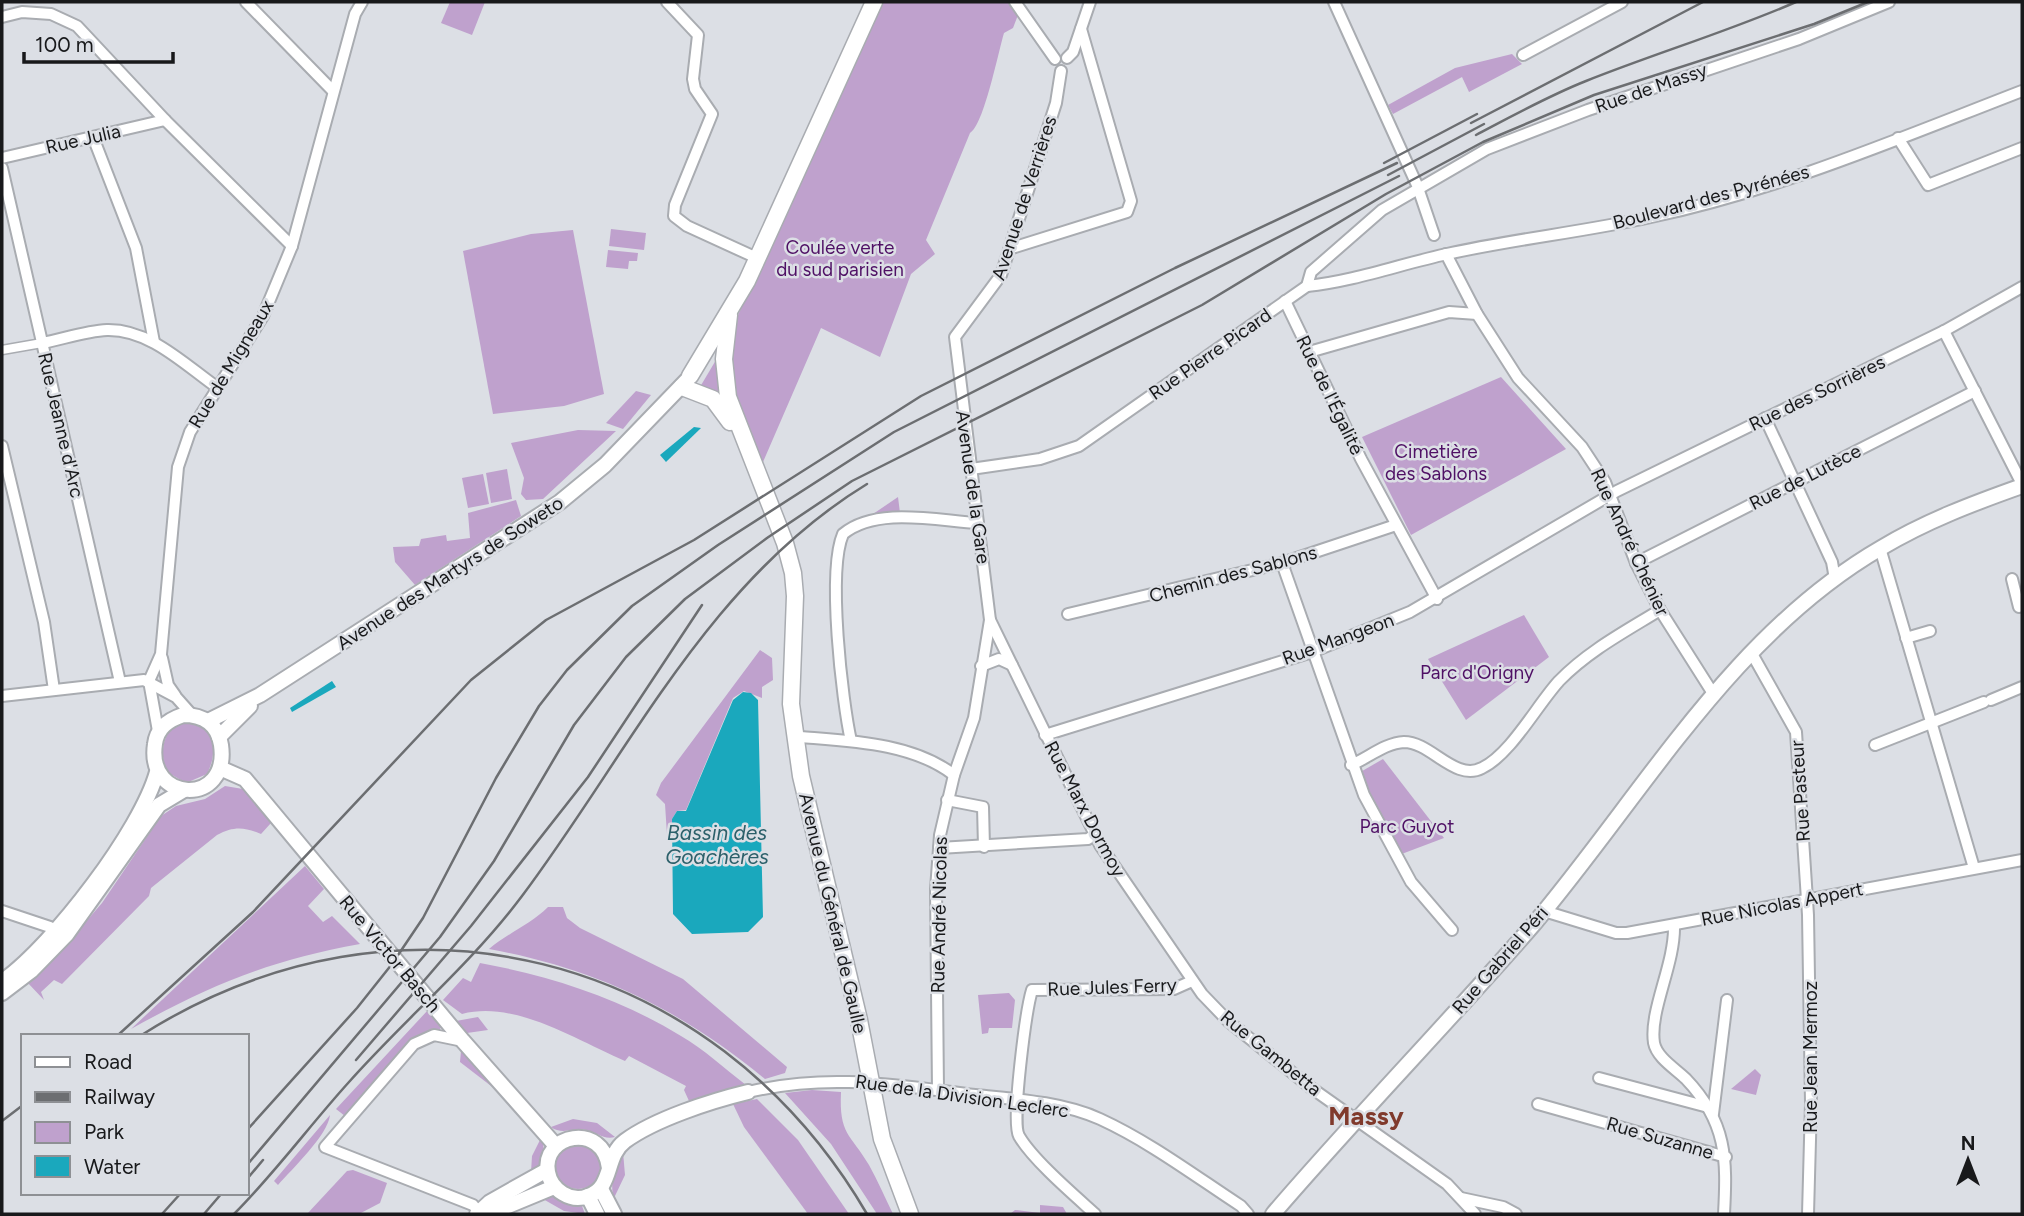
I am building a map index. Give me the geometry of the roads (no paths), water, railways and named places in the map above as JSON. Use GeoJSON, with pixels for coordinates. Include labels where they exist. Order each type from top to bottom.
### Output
{"type":"FeatureCollection","features":[{"type":"Feature","properties":{"kind":"main road","name":"Avenue des Martyrs de Soweto"},"geometry":{"type":"LineString","coordinates":[[686,382],[729,315],[874,2]]}},
{"type":"Feature","properties":{"kind":"main road","name":"Avenue du Général de Gaulle"},"geometry":{"type":"LineString","coordinates":[[729,315],[724,359],[728,397],[785,543],[793,573],[795,596],[792,606]]}},
{"type":"Feature","properties":{"kind":"main road","name":"Avenue du Général de Gaulle"},"geometry":{"type":"LineString","coordinates":[[686,382],[713,399],[731,424],[781,548],[792,606],[794,737],[882,1139],[910,1214]]}},
{"type":"Feature","properties":{"kind":"street"},"geometry":{"type":"LineString","coordinates":[[246,2],[333,91]]}},
{"type":"Feature","properties":{"kind":"street","name":"Rue de Migneaux"},"geometry":{"type":"LineString","coordinates":[[176,697],[168,685],[161,654],[178,467],[190,432],[263,316],[292,246],[355,14],[362,2]]}},
{"type":"Feature","properties":{"kind":"street"},"geometry":{"type":"LineString","coordinates":[[667,2],[698,36],[693,79],[695,89],[712,114],[674,205],[674,216],[687,226],[757,258]]}},
{"type":"Feature","properties":{"kind":"street"},"geometry":{"type":"LineString","coordinates":[[1015,2],[1061,58],[1073,52],[1090,2]]}},
{"type":"Feature","properties":{"kind":"street"},"geometry":{"type":"LineString","coordinates":[[1334,2],[1418,187],[1434,235]]}},
{"type":"Feature","properties":{"kind":"street"},"geometry":{"type":"LineString","coordinates":[[1523,55],[1622,2]]}},
{"type":"Feature","properties":{"kind":"street","name":"Rue de Massy"},"geometry":{"type":"LineString","coordinates":[[1418,187],[1488,149],[1600,105],[1799,39],[1889,2]]}},
{"type":"Feature","properties":{"kind":"street"},"geometry":{"type":"LineString","coordinates":[[2,17],[22,12],[51,14],[77,26],[165,120],[292,246]]}},
{"type":"Feature","properties":{"kind":"street"},"geometry":{"type":"LineString","coordinates":[[1012,248],[1127,212],[1131,201],[1081,29]]}},
{"type":"Feature","properties":{"kind":"street","name":"Avenue de Verrières"},"geometry":{"type":"LineString","coordinates":[[955,354],[958,331],[996,286],[1012,248],[1056,103],[1061,71],[1055,68],[1061,58]]}},
{"type":"Feature","properties":{"kind":"street","name":"Boulevard des Pyrénées"},"geometry":{"type":"LineString","coordinates":[[1307,286],[1328,284],[1446,254],[1652,217],[1788,179],[2022,91]]}},
{"type":"Feature","properties":{"kind":"street","name":"Rue Julia"},"geometry":{"type":"LineString","coordinates":[[2,158],[165,120]]}},
{"type":"Feature","properties":{"kind":"street"},"geometry":{"type":"LineString","coordinates":[[93,137],[136,247],[154,342]]}},
{"type":"Feature","properties":{"kind":"street"},"geometry":{"type":"LineString","coordinates":[[1898,138],[1928,185],[2022,148]]}},
{"type":"Feature","properties":{"kind":"street","name":"Rue Jeanne d'Arc"},"geometry":{"type":"LineString","coordinates":[[2,168],[120,682]]}},
{"type":"Feature","properties":{"kind":"street","name":"Rue Pierre Picard"},"geometry":{"type":"LineString","coordinates":[[971,469],[1040,459],[1079,446],[1307,286],[1311,272],[1328,255],[1382,209],[1418,187]]}},
{"type":"Feature","properties":{"kind":"street","name":"Rue André Chénier"},"geometry":{"type":"LineString","coordinates":[[1446,254],[1477,314],[1518,378],[1582,447],[1605,482],[1636,563],[1660,610],[1714,695]]}},
{"type":"Feature","properties":{"kind":"street","name":"Rue des Sorrières"},"geometry":{"type":"LineString","coordinates":[[1610,496],[1944,331],[2022,287]]}},
{"type":"Feature","properties":{"kind":"street","name":"Rue de l'Égalité"},"geometry":{"type":"LineString","coordinates":[[1285,301],[1396,525],[1437,599]]}},
{"type":"Feature","properties":{"kind":"street"},"geometry":{"type":"LineString","coordinates":[[1309,352],[1449,313],[1477,314]]}},
{"type":"Feature","properties":{"kind":"street"},"geometry":{"type":"LineString","coordinates":[[2,350],[103,330],[127,331],[154,342],[218,388]]}},
{"type":"Feature","properties":{"kind":"street"},"geometry":{"type":"LineString","coordinates":[[1944,331],[2022,485]]}},
{"type":"Feature","properties":{"kind":"street","name":"Avenue de la Gare"},"geometry":{"type":"LineString","coordinates":[[955,354],[990,620]]}},
{"type":"Feature","properties":{"kind":"street","name":"Avenue des Martyrs de Soweto"},"geometry":{"type":"LineString","coordinates":[[208,721],[260,695],[560,502],[606,465],[686,382]]}},
{"type":"Feature","properties":{"kind":"street","name":"Rue de Lutèce"},"geometry":{"type":"LineString","coordinates":[[1636,563],[1975,391]]}},
{"type":"Feature","properties":{"kind":"street"},"geometry":{"type":"LineString","coordinates":[[1765,418],[1832,562],[1835,579]]}},
{"type":"Feature","properties":{"kind":"street"},"geometry":{"type":"LineString","coordinates":[[2,446],[44,622],[54,690]]}},
{"type":"Feature","properties":{"kind":"street","name":"Rue Gabriel Péri"},"geometry":{"type":"LineString","coordinates":[[1273,1214],[1544,911],[1751,652],[1835,579],[1880,548],[1948,513],[2022,485]]}},
{"type":"Feature","properties":{"kind":"street","name":"Rue Mangeon"},"geometry":{"type":"LineString","coordinates":[[1045,735],[1312,652],[1437,599],[1610,496]]}},
{"type":"Feature","properties":{"kind":"street"},"geometry":{"type":"LineString","coordinates":[[851,741],[840,678],[838,568],[843,534],[872,521],[898,518],[978,523]]}},
{"type":"Feature","properties":{"kind":"street","name":"Chemin des Sablons"},"geometry":{"type":"LineString","coordinates":[[1068,614],[1282,563],[1396,525]]}},
{"type":"Feature","properties":{"kind":"street"},"geometry":{"type":"LineString","coordinates":[[1880,548],[1974,868]]}},
{"type":"Feature","properties":{"kind":"street"},"geometry":{"type":"LineString","coordinates":[[1282,563],[1351,765],[1381,831],[1412,882],[1452,930]]}},
{"type":"Feature","properties":{"kind":"street"},"geometry":{"type":"LineString","coordinates":[[2012,579],[2019,593],[2019,607]]}},
{"type":"Feature","properties":{"kind":"street"},"geometry":{"type":"LineString","coordinates":[[1351,765],[1395,743],[1408,742],[1460,769],[1479,770],[1495,760],[1561,679],[1603,645],[1660,610]]}},
{"type":"Feature","properties":{"kind":"street","name":"Rue Marx Dormoy"},"geometry":{"type":"LineString","coordinates":[[990,620],[1094,834],[1192,981]]}},
{"type":"Feature","properties":{"kind":"street","name":"Rue André Nicolas"},"geometry":{"type":"LineString","coordinates":[[938,1090],[936,889],[939,848],[947,800],[974,718],[990,620]]}},
{"type":"Feature","properties":{"kind":"street"},"geometry":{"type":"LineString","coordinates":[[1906,638],[1930,631]]}},
{"type":"Feature","properties":{"kind":"street","name":"Rue Pasteur"},"geometry":{"type":"LineString","coordinates":[[1751,652],[1796,732],[1807,899]]}},
{"type":"Feature","properties":{"kind":"street","name":"Rue de Migneaux"},"geometry":{"type":"LineString","coordinates":[[149,681],[161,654]]}},
{"type":"Feature","properties":{"kind":"street"},"geometry":{"type":"LineString","coordinates":[[981,666],[999,659],[1012,666]]}},
{"type":"Feature","properties":{"kind":"street"},"geometry":{"type":"LineString","coordinates":[[2,993],[31,971],[145,806],[157,772],[154,747],[158,731],[155,702],[149,681]]}},
{"type":"Feature","properties":{"kind":"street"},"geometry":{"type":"LineString","coordinates":[[2,696],[149,681],[176,697],[191,715]]}},
{"type":"Feature","properties":{"kind":"street"},"geometry":{"type":"LineString","coordinates":[[120,682],[145,691],[155,702]]}},
{"type":"Feature","properties":{"kind":"street"},"geometry":{"type":"LineString","coordinates":[[1875,745],[2022,687]]}},
{"type":"Feature","properties":{"kind":"street","name":"Avenue des Martyrs de Soweto"},"geometry":{"type":"LineString","coordinates":[[219,737],[260,695]]}},
{"type":"Feature","properties":{"kind":"street"},"geometry":{"type":"LineString","coordinates":[[157,772],[168,784],[184,790],[203,788],[220,768],[219,737],[208,721],[191,715],[174,718],[158,731]]}},
{"type":"Feature","properties":{"kind":"street"},"geometry":{"type":"LineString","coordinates":[[801,737],[851,741],[898,750],[937,764],[954,775]]}},
{"type":"Feature","properties":{"kind":"street","name":"Rue Victor Basch"},"geometry":{"type":"LineString","coordinates":[[220,768],[244,779],[463,1041],[556,1146]]}},
{"type":"Feature","properties":{"kind":"street"},"geometry":{"type":"LineString","coordinates":[[2,981],[57,933],[153,812],[184,790]]}},
{"type":"Feature","properties":{"kind":"street"},"geometry":{"type":"LineString","coordinates":[[947,800],[983,807],[984,847]]}},
{"type":"Feature","properties":{"kind":"street"},"geometry":{"type":"LineString","coordinates":[[939,848],[1088,839],[1094,834]]}},
{"type":"Feature","properties":{"kind":"street","name":"Rue Nicolas Appert"},"geometry":{"type":"LineString","coordinates":[[1544,911],[1616,933],[1674,926],[2022,860]]}},
{"type":"Feature","properties":{"kind":"street","name":"Rue Jean Mermoz"},"geometry":{"type":"LineString","coordinates":[[1807,899],[1811,1103],[1808,1214]]}},
{"type":"Feature","properties":{"kind":"street"},"geometry":{"type":"LineString","coordinates":[[2,911],[57,933]]}},
{"type":"Feature","properties":{"kind":"street"},"geometry":{"type":"LineString","coordinates":[[1674,926],[1673,953],[1654,1030],[1654,1046],[1710,1110],[1726,1157]]}},
{"type":"Feature","properties":{"kind":"street","name":"Rue Jules Ferry"},"geometry":{"type":"LineString","coordinates":[[1018,1100],[1032,990],[1174,989],[1192,981]]}},
{"type":"Feature","properties":{"kind":"street","name":"Rue Gambetta"},"geometry":{"type":"LineString","coordinates":[[1192,981],[1228,1021],[1310,1087],[1461,1198]]}},
{"type":"Feature","properties":{"kind":"street"},"geometry":{"type":"LineString","coordinates":[[1710,1110],[1727,1000]]}},
{"type":"Feature","properties":{"kind":"street"},"geometry":{"type":"LineString","coordinates":[[463,1041],[434,1035],[414,1044],[325,1147],[469,1204],[480,1213]]}},
{"type":"Feature","properties":{"kind":"street"},"geometry":{"type":"LineString","coordinates":[[1599,1078],[1710,1110]]}},
{"type":"Feature","properties":{"kind":"street","name":"Rue de la Division Leclerc"},"geometry":{"type":"LineString","coordinates":[[590,1139],[625,1141],[680,1114],[748,1092],[801,1081],[871,1081],[1018,1100],[1099,1118],[1161,1153],[1243,1211]]}},
{"type":"Feature","properties":{"kind":"street"},"geometry":{"type":"LineString","coordinates":[[1018,1100],[1019,1136],[1095,1214]]}},
{"type":"Feature","properties":{"kind":"street","name":"Rue Suzanne"},"geometry":{"type":"LineString","coordinates":[[1538,1104],[1726,1157],[1724,1214]]}},
{"type":"Feature","properties":{"kind":"street"},"geometry":{"type":"LineString","coordinates":[[595,1193],[570,1197],[554,1187],[547,1170],[550,1154],[556,1146],[574,1137],[590,1139],[602,1149],[609,1168]]}},
{"type":"Feature","properties":{"kind":"street"},"geometry":{"type":"LineString","coordinates":[[597,1214],[595,1193],[609,1168],[610,1158],[625,1141]]}},
{"type":"Feature","properties":{"kind":"street"},"geometry":{"type":"LineString","coordinates":[[480,1213],[490,1202],[547,1170]]}},
{"type":"Feature","properties":{"kind":"street"},"geometry":{"type":"LineString","coordinates":[[480,1213],[508,1206],[554,1187]]}},
{"type":"Feature","properties":{"kind":"street"},"geometry":{"type":"LineString","coordinates":[[595,1193],[614,1214]]}},
{"type":"Feature","properties":{"kind":"street"},"geometry":{"type":"LineString","coordinates":[[1461,1198],[1475,1214]]}},
{"type":"Feature","properties":{"kind":"street"},"geometry":{"type":"LineString","coordinates":[[1461,1198],[1503,1207],[1516,1214]]}},
{"type":"Feature","properties":{"kind":"water"},"geometry":{"type":"Polygon","coordinates":[[[694,427],[701,428],[666,462],[660,455],[694,427]]]}},
{"type":"Feature","properties":{"kind":"water"},"geometry":{"type":"Polygon","coordinates":[[[332,681],[336,687],[292,712],[290,708],[332,681]]]}},
{"type":"Feature","properties":{"kind":"water","name":"Bassin des Goachères"},"geometry":{"type":"Polygon","coordinates":[[[743,692],[751,693],[758,700],[763,917],[748,932],[692,934],[673,914],[672,819],[677,811],[686,811],[733,700],[743,692]]]}},
{"type":"Feature","properties":{"kind":"railway"},"geometry":{"type":"LineString","coordinates":[[1471,123],[1703,2]]}},
{"type":"Feature","properties":{"kind":"railway"},"geometry":{"type":"LineString","coordinates":[[1476,135],[1572,87],[1796,2]]}},
{"type":"Feature","properties":{"kind":"railway"},"geometry":{"type":"LineString","coordinates":[[248,1164],[440,937],[494,861],[574,725],[626,657],[685,599],[767,538],[852,481],[1202,305],[1386,194],[1483,142],[1594,95],[1814,24],[1868,2]]}},
{"type":"Feature","properties":{"kind":"railway"},"geometry":{"type":"LineString","coordinates":[[1384,163],[1477,114]]}},
{"type":"Feature","properties":{"kind":"railway"},"geometry":{"type":"LineString","coordinates":[[1388,175],[1484,124]]}},
{"type":"Feature","properties":{"kind":"railway"},"geometry":{"type":"LineString","coordinates":[[119,1034],[253,912],[471,680],[546,620],[694,540],[921,396],[1175,268],[1397,163]]}},
{"type":"Feature","properties":{"kind":"railway"},"geometry":{"type":"LineString","coordinates":[[248,1129],[357,1008],[392,964],[423,918],[496,778],[539,706],[567,670],[632,606],[718,545],[894,432],[1399,176]]}},
{"type":"Feature","properties":{"kind":"railway"},"geometry":{"type":"LineString","coordinates":[[234,1214],[349,1082],[502,921],[561,841],[675,672],[716,619],[761,569],[811,524],[867,484]]}},
{"type":"Feature","properties":{"kind":"railway"},"geometry":{"type":"LineString","coordinates":[[356,1060],[471,926],[588,777],[702,605]]}},
{"type":"Feature","properties":{"kind":"railway"},"geometry":{"type":"LineString","coordinates":[[144,1034],[239,985],[341,957],[443,950],[542,964],[637,998],[725,1052],[802,1124],[867,1214]]}},
{"type":"Feature","properties":{"kind":"railway"},"geometry":{"type":"LineString","coordinates":[[2,1121],[21,1107]]}},
{"type":"Feature","properties":{"kind":"railway"},"geometry":{"type":"LineString","coordinates":[[248,1178],[263,1160]]}},
{"type":"Feature","properties":{"kind":"railway"},"geometry":{"type":"LineString","coordinates":[[162,1214],[179,1195]]}},
{"type":"Feature","properties":{"kind":"railway"},"geometry":{"type":"LineString","coordinates":[[204,1214],[220,1195]]}},
{"type":"Feature","properties":{"kind":"district","name":"Massy"},"geometry":{"type":"Point","coordinates":[1366,1116]}},
{"type":"Feature","properties":{"kind":"park label","name":"Coulée verte du sud parisien"},"geometry":{"type":"Point","coordinates":[840,258]}},
{"type":"Feature","properties":{"kind":"park label","name":"Cimetière des Sablons"},"geometry":{"type":"Point","coordinates":[1436,462]}},
{"type":"Feature","properties":{"kind":"park label","name":"Parc d'Origny"},"geometry":{"type":"Point","coordinates":[1477,672]}},
{"type":"Feature","properties":{"kind":"park label","name":"Parc Guyot"},"geometry":{"type":"Point","coordinates":[1407,826]}}]}
